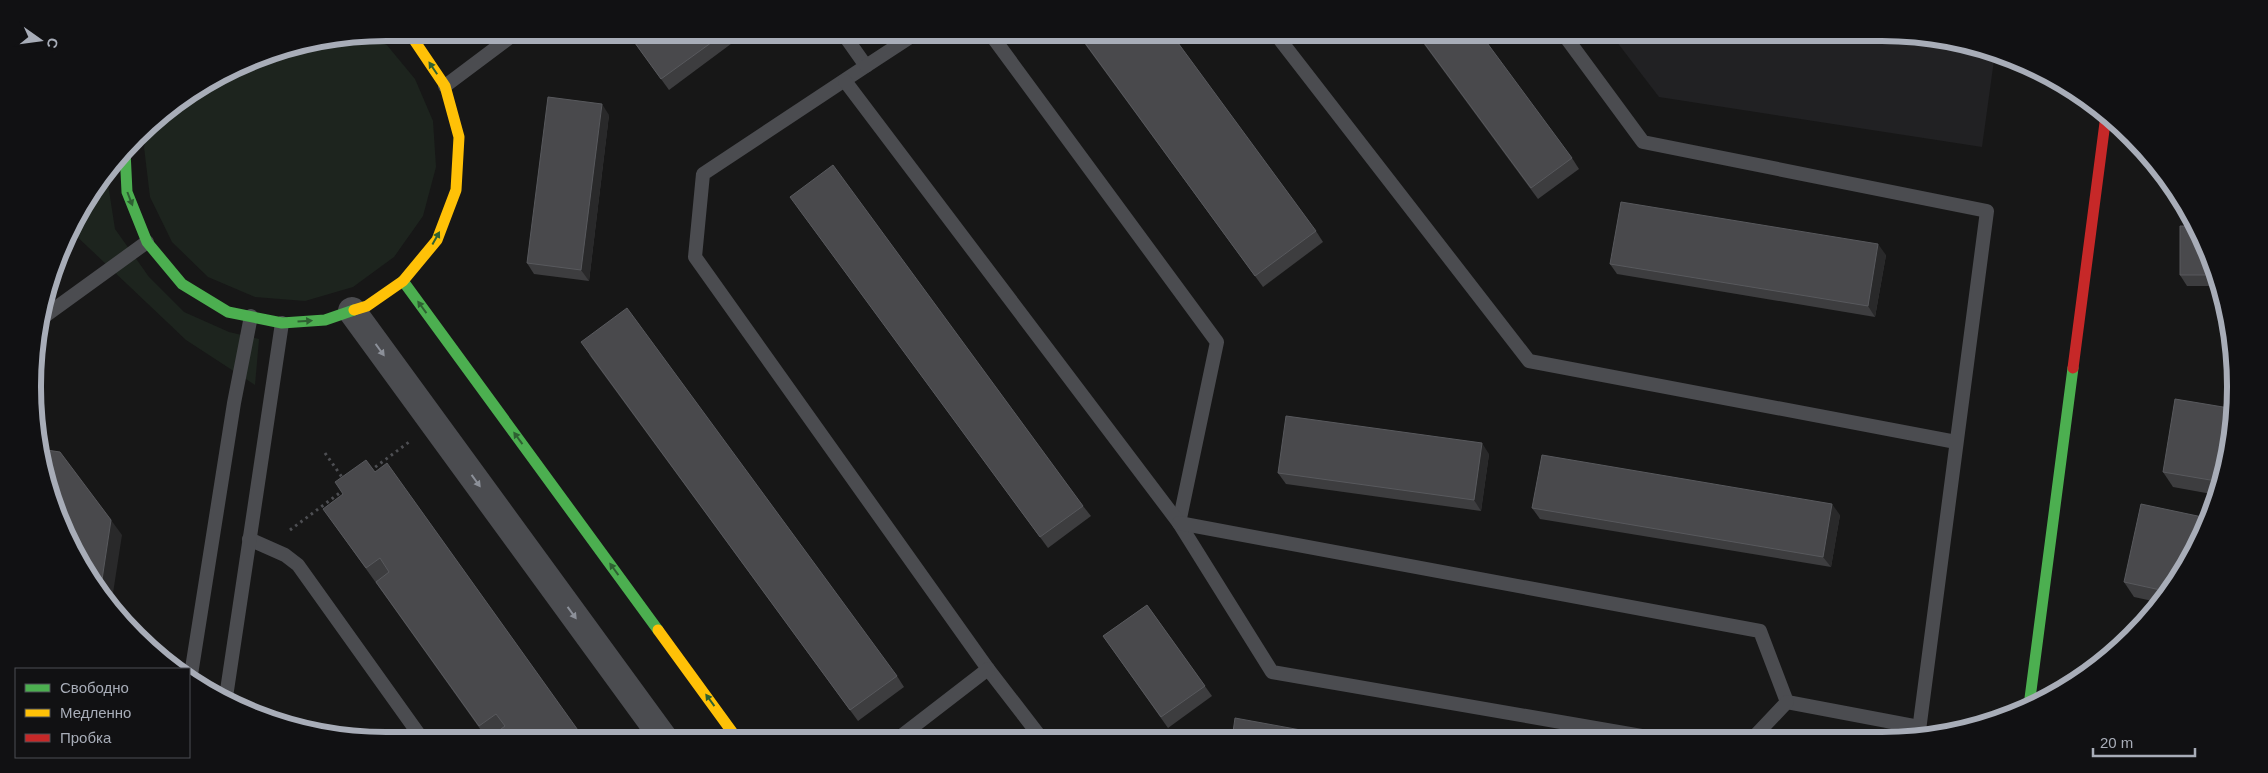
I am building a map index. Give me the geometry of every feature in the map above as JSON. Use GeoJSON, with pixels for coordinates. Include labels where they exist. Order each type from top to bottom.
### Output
{"type":"FeatureCollection","features":[{"type":"Feature","properties":{"kind":"street"},"geometry":{"type":"LineString","coordinates":[[125,161],[127,192],[147,242],[182,284],[228,312],[282,323],[325,320],[367,306],[403,281],[437,240],[456,190],[459,138],[445,86],[419,41]]}},
{"type":"Feature","properties":{"kind":"street"},"geometry":{"type":"LineString","coordinates":[[2030,698],[2105,124]]}},
{"type":"Feature","properties":{"kind":"street"},"geometry":{"type":"LineString","coordinates":[[403,281],[732,732]]}},
{"type":"Feature","properties":{"kind":"street"},"geometry":{"type":"LineString","coordinates":[[352,311],[659,732]]}},
{"type":"Feature","properties":{"kind":"lane"},"geometry":{"type":"LineString","coordinates":[[445,86],[506,41]]}},
{"type":"Feature","properties":{"kind":"lane"},"geometry":{"type":"LineString","coordinates":[[848,41],[866,66]]}},
{"type":"Feature","properties":{"kind":"lane"},"geometry":{"type":"LineString","coordinates":[[904,41],[702,174],[695,257],[988,669],[1037,732]]}},
{"type":"Feature","properties":{"kind":"lane"},"geometry":{"type":"LineString","coordinates":[[996,41],[1217,342],[1179,523]]}},
{"type":"Feature","properties":{"kind":"lane"},"geometry":{"type":"LineString","coordinates":[[1281,41],[1529,362],[1956,442]]}},
{"type":"Feature","properties":{"kind":"lane"},"geometry":{"type":"LineString","coordinates":[[1569,41],[1643,142],[1987,211],[1918,730]]}},
{"type":"Feature","properties":{"kind":"lane"},"geometry":{"type":"LineString","coordinates":[[845,81],[1179,523],[1272,672],[1617,732]]}},
{"type":"Feature","properties":{"kind":"lane"},"geometry":{"type":"LineString","coordinates":[[49,313],[147,242]]}},
{"type":"Feature","properties":{"kind":"lane"},"geometry":{"type":"LineString","coordinates":[[192,671],[234,403],[251,316]]}},
{"type":"Feature","properties":{"kind":"lane"},"geometry":{"type":"LineString","coordinates":[[227,692],[282,323]]}},
{"type":"Feature","properties":{"kind":"lane"},"geometry":{"type":"LineString","coordinates":[[1179,523],[1760,631],[1787,702]]}},
{"type":"Feature","properties":{"kind":"lane"},"geometry":{"type":"LineString","coordinates":[[250,540],[292,559],[298,565],[417,732]]}},
{"type":"Feature","properties":{"kind":"lane"},"geometry":{"type":"LineString","coordinates":[[906,732],[988,669]]}},
{"type":"Feature","properties":{"kind":"lane"},"geometry":{"type":"LineString","coordinates":[[1787,702],[1911,730]]}},
{"type":"Feature","properties":{"kind":"lane"},"geometry":{"type":"LineString","coordinates":[[1759,732],[1787,702]]}},
{"type":"Feature","properties":{"kind":"path"},"geometry":{"type":"LineString","coordinates":[[364,475],[434,423]]}},
{"type":"Feature","properties":{"kind":"path"},"geometry":{"type":"LineString","coordinates":[[275,551],[283,535],[349,487],[325,453]]}},
{"type":"Feature","properties":{"kind":"shaded area"},"geometry":{"type":"Polygon","coordinates":[[[382,41],[415,79],[433,121],[436,167],[423,216],[394,257],[353,287],[305,301],[255,297],[208,277],[172,242],[150,197],[144,147],[146,139],[195,99],[254,68],[297,53],[319,48],[341,44],[382,41]]]}},
{"type":"Feature","properties":{"kind":"shaded area"},"geometry":{"type":"Polygon","coordinates":[[[1616,41],[1904,42],[1949,48],[1994,61],[1982,147],[1659,97],[1616,41]]]}},
{"type":"Feature","properties":{"kind":"shaded area"},"geometry":{"type":"Polygon","coordinates":[[[108,183],[115,229],[149,277],[184,312],[229,332],[259,339],[255,385],[186,340],[76,236],[108,183]]]}},
{"type":"Feature","properties":{"kind":"building"},"geometry":{"type":"Polygon","coordinates":[[[634,41],[714,41],[661,79],[634,41]]]}},
{"type":"Feature","properties":{"kind":"building"},"geometry":{"type":"Polygon","coordinates":[[[1084,41],[1177,41],[1316,231],[1255,276],[1084,41]]]}},
{"type":"Feature","properties":{"kind":"building"},"geometry":{"type":"Polygon","coordinates":[[[1423,41],[1486,41],[1572,158],[1531,188],[1423,41]]]}},
{"type":"Feature","properties":{"kind":"building"},"geometry":{"type":"Polygon","coordinates":[[[548,97],[602,104],[581,270],[527,263],[548,97]]]}},
{"type":"Feature","properties":{"kind":"building"},"geometry":{"type":"Polygon","coordinates":[[[833,165],[1083,506],[1040,537],[790,197],[833,165]]]}},
{"type":"Feature","properties":{"kind":"building"},"geometry":{"type":"Polygon","coordinates":[[[1621,202],[1878,244],[1868,306],[1610,264],[1621,202]]]}},
{"type":"Feature","properties":{"kind":"building"},"geometry":{"type":"Polygon","coordinates":[[[2180,226],[2187,226],[2208,275],[2180,275],[2180,226]]]}},
{"type":"Feature","properties":{"kind":"building"},"geometry":{"type":"Polygon","coordinates":[[[627,308],[897,676],[850,710],[581,342],[627,308]]]}},
{"type":"Feature","properties":{"kind":"building"},"geometry":{"type":"Polygon","coordinates":[[[2175,399],[2226,408],[2224,432],[2213,481],[2163,472],[2175,399]]]}},
{"type":"Feature","properties":{"kind":"building"},"geometry":{"type":"Polygon","coordinates":[[[1286,416],[1482,443],[1474,500],[1278,473],[1286,416]]]}},
{"type":"Feature","properties":{"kind":"building"},"geometry":{"type":"Polygon","coordinates":[[[47,450],[60,452],[111,520],[102,582],[77,539],[68,519],[53,476],[47,450]]]}},
{"type":"Feature","properties":{"kind":"building"},"geometry":{"type":"Polygon","coordinates":[[[1542,455],[1832,504],[1823,557],[1532,508],[1542,455]]]}},
{"type":"Feature","properties":{"kind":"building"},"geometry":{"type":"Polygon","coordinates":[[[366,460],[375,472],[387,463],[579,732],[497,732],[505,726],[496,714],[479,726],[376,582],[389,572],[380,558],[366,568],[323,509],[343,494],[335,482],[366,460]]]}},
{"type":"Feature","properties":{"kind":"building"},"geometry":{"type":"Polygon","coordinates":[[[2141,504],[2201,517],[2180,559],[2160,590],[2124,582],[2141,504]]]}},
{"type":"Feature","properties":{"kind":"building"},"geometry":{"type":"Polygon","coordinates":[[[1147,605],[1205,686],[1161,717],[1103,636],[1147,605]]]}},
{"type":"Feature","properties":{"kind":"building"},"geometry":{"type":"Polygon","coordinates":[[[1235,718],[1312,732],[1233,732],[1235,718]]]}},
{"type":"Feature","properties":{"kind":"traffic: fast"},"geometry":{"type":"LineString","coordinates":[[125,161],[127,192],[147,242],[182,284],[228,312],[282,323],[325,320],[354,310]]}},
{"type":"Feature","properties":{"kind":"traffic: fast"},"geometry":{"type":"LineString","coordinates":[[403,281],[658,630]]}},
{"type":"Feature","properties":{"kind":"traffic: fast"},"geometry":{"type":"LineString","coordinates":[[2030,698],[2073,368]]}},
{"type":"Feature","properties":{"kind":"traffic: slow"},"geometry":{"type":"LineString","coordinates":[[354,310],[367,306],[403,281],[437,240],[456,190],[459,137],[445,86],[415,41]]}},
{"type":"Feature","properties":{"kind":"traffic: slow"},"geometry":{"type":"LineString","coordinates":[[658,630],[732,732]]}},
{"type":"Feature","properties":{"kind":"traffic: jam"},"geometry":{"type":"LineString","coordinates":[[2073,368],[2105,124]]}}]}
